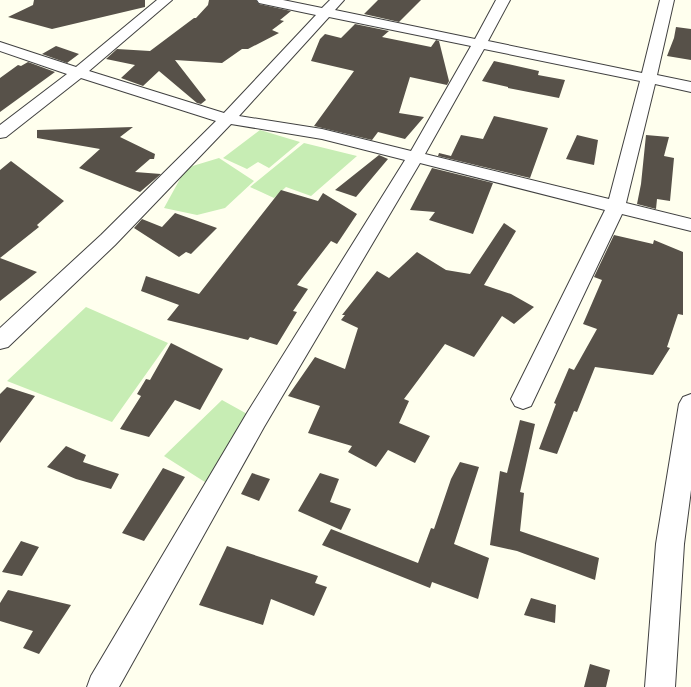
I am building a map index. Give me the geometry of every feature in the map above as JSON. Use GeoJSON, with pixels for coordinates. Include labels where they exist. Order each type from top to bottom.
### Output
{"type":"FeatureCollection","features":[{"type":"Feature","properties":{"kind":"street"},"geometry":{"type":"LineString","coordinates":[[0,133],[78,73],[165,0]]}},
{"type":"Feature","properties":{"kind":"street"},"geometry":{"type":"LineString","coordinates":[[264,0],[331,6],[480,44],[691,87]]}},
{"type":"Feature","properties":{"kind":"street"},"geometry":{"type":"LineString","coordinates":[[102,687],[276,385],[416,157],[480,44],[503,0]]}},
{"type":"Feature","properties":{"kind":"street"},"geometry":{"type":"LineString","coordinates":[[523,399],[616,206],[649,79],[667,0]]}},
{"type":"Feature","properties":{"kind":"street"},"geometry":{"type":"LineString","coordinates":[[0,341],[108,240],[227,119],[331,6]]}},
{"type":"Feature","properties":{"kind":"street"},"geometry":{"type":"LineString","coordinates":[[0,46],[78,73],[227,119],[322,134],[691,225]]}},
{"type":"Feature","properties":{"kind":"street"},"geometry":{"type":"LineString","coordinates":[[660,687],[670,544],[691,404]]}},
{"type":"Feature","properties":{"kind":"green space"},"geometry":{"type":"Polygon","coordinates":[[[260,130],[300,142],[269,168],[258,162],[247,169],[223,158],[260,130]]]}},
{"type":"Feature","properties":{"kind":"green space"},"geometry":{"type":"Polygon","coordinates":[[[304,143],[357,156],[311,196],[286,187],[274,198],[250,187],[304,143]]]}},
{"type":"Feature","properties":{"kind":"green space"},"geometry":{"type":"Polygon","coordinates":[[[219,158],[254,181],[225,208],[197,215],[164,208],[186,168],[219,158]]]}},
{"type":"Feature","properties":{"kind":"green space"},"geometry":{"type":"Polygon","coordinates":[[[86,307],[168,343],[112,422],[7,381],[86,307]]]}},
{"type":"Feature","properties":{"kind":"green space"},"geometry":{"type":"Polygon","coordinates":[[[222,400],[249,415],[208,484],[164,456],[222,400]]]}},
{"type":"Feature","properties":{"kind":"building"},"geometry":{"type":"Polygon","coordinates":[[[34,0],[145,0],[145,7],[52,29],[8,17],[33,5],[34,0]]]}},
{"type":"Feature","properties":{"kind":"building"},"geometry":{"type":"Polygon","coordinates":[[[209,0],[256,0],[259,4],[291,11],[280,20],[284,21],[272,30],[279,33],[248,49],[242,49],[222,63],[175,60],[206,100],[201,104],[197,103],[159,71],[143,86],[121,78],[135,65],[106,59],[117,49],[150,51],[196,18],[208,5],[209,0]]]}},
{"type":"Feature","properties":{"kind":"building"},"geometry":{"type":"Polygon","coordinates":[[[378,0],[421,0],[399,22],[364,14],[378,0]]]}},
{"type":"Feature","properties":{"kind":"building"},"geometry":{"type":"Polygon","coordinates":[[[355,24],[389,31],[382,37],[431,47],[436,40],[439,41],[449,81],[447,85],[410,77],[399,113],[424,117],[405,139],[378,132],[372,140],[314,126],[354,71],[311,61],[320,39],[325,34],[341,38],[355,24]]]}},
{"type":"Feature","properties":{"kind":"building"},"geometry":{"type":"Polygon","coordinates":[[[676,27],[691,29],[691,60],[667,56],[674,38],[676,27]]]}},
{"type":"Feature","properties":{"kind":"building"},"geometry":{"type":"Polygon","coordinates":[[[56,46],[79,54],[67,63],[42,54],[56,46]]]}},
{"type":"Feature","properties":{"kind":"building"},"geometry":{"type":"Polygon","coordinates":[[[494,61],[539,71],[538,75],[565,80],[559,98],[508,88],[482,81],[494,61]]]}},
{"type":"Feature","properties":{"kind":"building"},"geometry":{"type":"Polygon","coordinates":[[[28,62],[55,72],[0,112],[0,78],[18,65],[21,66],[28,62]]]}},
{"type":"Feature","properties":{"kind":"building"},"geometry":{"type":"Polygon","coordinates":[[[494,116],[548,128],[530,178],[438,156],[439,153],[451,156],[461,135],[483,139],[494,116]]]}},
{"type":"Feature","properties":{"kind":"building"},"geometry":{"type":"Polygon","coordinates":[[[133,127],[120,137],[155,154],[154,159],[150,159],[135,172],[161,174],[140,192],[79,168],[100,149],[37,138],[37,130],[133,127]]]}},
{"type":"Feature","properties":{"kind":"building"},"geometry":{"type":"Polygon","coordinates":[[[577,135],[598,140],[594,165],[566,159],[577,135]]]}},
{"type":"Feature","properties":{"kind":"building"},"geometry":{"type":"Polygon","coordinates":[[[646,135],[669,137],[664,156],[674,158],[670,201],[657,199],[656,209],[637,204],[641,184],[646,135]]]}},
{"type":"Feature","properties":{"kind":"building"},"geometry":{"type":"Polygon","coordinates":[[[379,155],[388,159],[356,197],[335,190],[379,155]]]}},
{"type":"Feature","properties":{"kind":"building"},"geometry":{"type":"Polygon","coordinates":[[[11,161],[64,201],[37,225],[39,227],[0,258],[0,170],[11,161]]]}},
{"type":"Feature","properties":{"kind":"building"},"geometry":{"type":"Polygon","coordinates":[[[432,168],[493,183],[473,234],[429,220],[435,212],[410,210],[432,168]]]}},
{"type":"Feature","properties":{"kind":"building"},"geometry":{"type":"Polygon","coordinates":[[[281,190],[318,201],[323,193],[357,214],[337,244],[331,241],[297,285],[308,289],[293,311],[297,312],[277,345],[250,337],[248,340],[167,320],[179,305],[141,291],[146,276],[199,294],[281,190]]]}},
{"type":"Feature","properties":{"kind":"building"},"geometry":{"type":"Polygon","coordinates":[[[175,213],[217,228],[191,254],[186,252],[179,257],[134,228],[142,219],[162,227],[175,213]]]}},
{"type":"Feature","properties":{"kind":"building"},"geometry":{"type":"Polygon","coordinates":[[[504,223],[516,231],[484,285],[511,294],[534,307],[514,324],[502,316],[474,357],[445,344],[404,399],[409,401],[399,423],[430,436],[415,463],[388,450],[376,467],[348,452],[352,446],[308,433],[320,406],[288,396],[315,357],[345,369],[358,328],[341,320],[345,315],[342,315],[377,271],[389,278],[417,252],[446,270],[470,274],[504,223]]]}},
{"type":"Feature","properties":{"kind":"building"},"geometry":{"type":"Polygon","coordinates":[[[614,235],[653,244],[654,240],[683,252],[683,315],[678,314],[667,347],[670,348],[653,375],[595,367],[577,412],[574,411],[557,454],[539,449],[556,404],[554,403],[569,368],[574,370],[597,329],[583,324],[602,280],[594,277],[614,235]]]}},
{"type":"Feature","properties":{"kind":"building"},"geometry":{"type":"Polygon","coordinates":[[[0,258],[37,272],[0,301],[0,258]]]}},
{"type":"Feature","properties":{"kind":"building"},"geometry":{"type":"Polygon","coordinates":[[[171,343],[223,369],[200,410],[175,400],[149,437],[120,429],[141,396],[137,394],[146,379],[150,380],[171,343]]]}},
{"type":"Feature","properties":{"kind":"building"},"geometry":{"type":"Polygon","coordinates":[[[7,387],[35,396],[0,443],[0,394],[7,387]]]}},
{"type":"Feature","properties":{"kind":"building"},"geometry":{"type":"Polygon","coordinates":[[[520,420],[535,424],[520,492],[524,493],[520,531],[599,558],[595,580],[517,551],[490,545],[500,471],[507,473],[520,420]]]}},
{"type":"Feature","properties":{"kind":"building"},"geometry":{"type":"Polygon","coordinates":[[[66,446],[86,455],[83,462],[119,474],[111,489],[76,479],[47,467],[66,446]]]}},
{"type":"Feature","properties":{"kind":"building"},"geometry":{"type":"Polygon","coordinates":[[[460,462],[479,467],[454,544],[489,558],[478,599],[432,582],[430,588],[322,545],[331,529],[418,563],[431,528],[434,529],[451,479],[460,462]]]}},
{"type":"Feature","properties":{"kind":"building"},"geometry":{"type":"Polygon","coordinates":[[[163,468],[185,477],[144,541],[122,533],[163,468]]]}},
{"type":"Feature","properties":{"kind":"building"},"geometry":{"type":"Polygon","coordinates":[[[252,473],[270,479],[259,501],[241,494],[252,473]]]}},
{"type":"Feature","properties":{"kind":"building"},"geometry":{"type":"Polygon","coordinates":[[[320,473],[339,479],[330,502],[351,509],[341,530],[298,511],[320,473]]]}},
{"type":"Feature","properties":{"kind":"building"},"geometry":{"type":"Polygon","coordinates":[[[21,541],[39,547],[22,576],[2,572],[21,541]]]}},
{"type":"Feature","properties":{"kind":"building"},"geometry":{"type":"Polygon","coordinates":[[[227,546],[318,576],[315,583],[327,587],[314,616],[271,599],[263,625],[199,605],[227,546]]]}},
{"type":"Feature","properties":{"kind":"building"},"geometry":{"type":"Polygon","coordinates":[[[8,590],[71,605],[39,654],[23,648],[33,631],[0,621],[0,603],[8,590]]]}},
{"type":"Feature","properties":{"kind":"building"},"geometry":{"type":"Polygon","coordinates":[[[531,598],[556,605],[555,623],[524,615],[531,598]]]}},
{"type":"Feature","properties":{"kind":"building"},"geometry":{"type":"Polygon","coordinates":[[[590,664],[610,670],[606,687],[584,687],[590,664]]]}}]}
